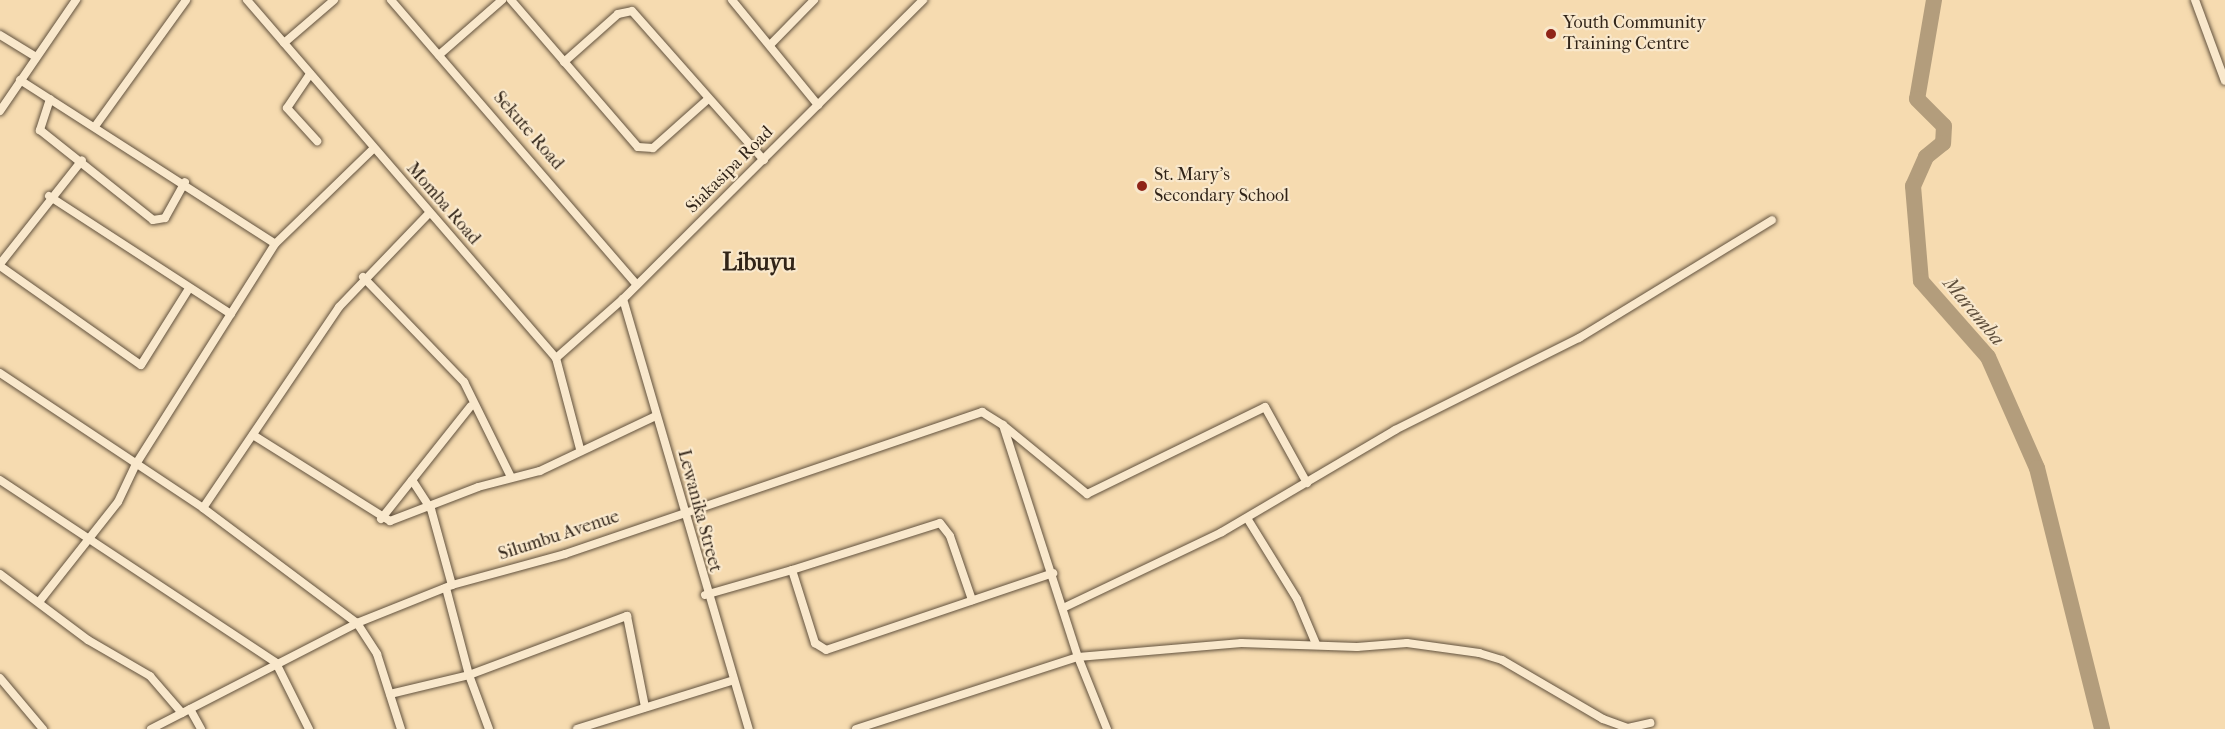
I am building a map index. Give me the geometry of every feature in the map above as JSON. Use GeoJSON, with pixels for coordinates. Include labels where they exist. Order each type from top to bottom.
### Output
{"type":"FeatureCollection","features":[{"type":"Feature","properties":{"kind":"street"},"geometry":{"type":"LineString","coordinates":[[0,111],[76,0]]}},
{"type":"Feature","properties":{"kind":"street"},"geometry":{"type":"LineString","coordinates":[[96,125],[186,0]]}},
{"type":"Feature","properties":{"kind":"street","name":"Momba Road"},"geometry":{"type":"LineString","coordinates":[[247,0],[373,149],[556,358],[580,448]]}},
{"type":"Feature","properties":{"kind":"street"},"geometry":{"type":"LineString","coordinates":[[284,43],[334,0]]}},
{"type":"Feature","properties":{"kind":"street","name":"Sekute Road"},"geometry":{"type":"LineString","coordinates":[[391,0],[637,285]]}},
{"type":"Feature","properties":{"kind":"street"},"geometry":{"type":"LineString","coordinates":[[439,55],[502,0]]}},
{"type":"Feature","properties":{"kind":"street"},"geometry":{"type":"LineString","coordinates":[[511,0],[645,151],[707,100]]}},
{"type":"Feature","properties":{"kind":"street"},"geometry":{"type":"LineString","coordinates":[[732,0],[818,105]]}},
{"type":"Feature","properties":{"kind":"street"},"geometry":{"type":"LineString","coordinates":[[770,45],[814,0]]}},
{"type":"Feature","properties":{"kind":"street","name":"Siakasipa Road"},"geometry":{"type":"LineString","coordinates":[[556,358],[623,300],[923,0]]}},
{"type":"Feature","properties":{"kind":"street"},"geometry":{"type":"LineString","coordinates":[[2195,0],[2222,65],[2225,81]]}},
{"type":"Feature","properties":{"kind":"street"},"geometry":{"type":"LineString","coordinates":[[564,62],[618,14],[632,11],[707,100],[764,160]]}},
{"type":"Feature","properties":{"kind":"street"},"geometry":{"type":"LineString","coordinates":[[0,35],[36,57]]}},
{"type":"Feature","properties":{"kind":"street"},"geometry":{"type":"LineString","coordinates":[[310,74],[287,108],[317,141]]}},
{"type":"Feature","properties":{"kind":"street"},"geometry":{"type":"LineString","coordinates":[[20,80],[185,182],[275,244]]}},
{"type":"Feature","properties":{"kind":"street"},"geometry":{"type":"LineString","coordinates":[[50,99],[40,130],[82,160],[135,208],[159,222],[185,182]]}},
{"type":"Feature","properties":{"kind":"street"},"geometry":{"type":"LineString","coordinates":[[39,602],[118,502],[136,464],[275,244],[373,149]]}},
{"type":"Feature","properties":{"kind":"street"},"geometry":{"type":"LineString","coordinates":[[82,160],[49,196],[0,265],[141,365],[188,290]]}},
{"type":"Feature","properties":{"kind":"street"},"geometry":{"type":"LineString","coordinates":[[49,196],[188,290],[231,314]]}},
{"type":"Feature","properties":{"kind":"street"},"geometry":{"type":"LineString","coordinates":[[204,508],[363,277],[429,213]]}},
{"type":"Feature","properties":{"kind":"street"},"geometry":{"type":"LineString","coordinates":[[1063,608],[1247,518],[1395,430],[1578,338],[1772,219]]}},
{"type":"Feature","properties":{"kind":"street"},"geometry":{"type":"LineString","coordinates":[[363,277],[464,382],[471,406],[511,477]]}},
{"type":"Feature","properties":{"kind":"street","name":"Lewanika Street"},"geometry":{"type":"LineString","coordinates":[[623,300],[705,595],[748,729]]}},
{"type":"Feature","properties":{"kind":"street"},"geometry":{"type":"LineString","coordinates":[[0,373],[204,508],[357,623],[377,654],[401,729]]}},
{"type":"Feature","properties":{"kind":"street"},"geometry":{"type":"LineString","coordinates":[[381,519],[471,406]]}},
{"type":"Feature","properties":{"kind":"street"},"geometry":{"type":"LineString","coordinates":[[1003,425],[1088,494],[1265,407],[1307,483]]}},
{"type":"Feature","properties":{"kind":"street","name":"Silumbu Avenue"},"geometry":{"type":"LineString","coordinates":[[151,729],[357,623],[449,586],[683,514],[982,412],[992,413],[1003,425]]}},
{"type":"Feature","properties":{"kind":"street"},"geometry":{"type":"LineString","coordinates":[[253,435],[381,519],[431,508],[511,477],[540,471],[580,448],[656,416]]}},
{"type":"Feature","properties":{"kind":"street"},"geometry":{"type":"LineString","coordinates":[[1003,425],[1053,573],[1078,657],[1107,729]]}},
{"type":"Feature","properties":{"kind":"street"},"geometry":{"type":"LineString","coordinates":[[0,480],[276,663],[309,729]]}},
{"type":"Feature","properties":{"kind":"street"},"geometry":{"type":"LineString","coordinates":[[412,480],[431,508],[470,675],[489,729]]}},
{"type":"Feature","properties":{"kind":"street"},"geometry":{"type":"LineString","coordinates":[[1247,518],[1297,599],[1316,644]]}},
{"type":"Feature","properties":{"kind":"street"},"geometry":{"type":"LineString","coordinates":[[705,595],[940,523],[950,536],[972,600]]}},
{"type":"Feature","properties":{"kind":"street"},"geometry":{"type":"LineString","coordinates":[[792,570],[819,650],[1053,573]]}},
{"type":"Feature","properties":{"kind":"street"},"geometry":{"type":"LineString","coordinates":[[0,574],[88,640],[150,676],[201,729]]}},
{"type":"Feature","properties":{"kind":"street"},"geometry":{"type":"LineString","coordinates":[[390,694],[470,675],[627,616],[645,706]]}},
{"type":"Feature","properties":{"kind":"street"},"geometry":{"type":"LineString","coordinates":[[856,729],[1078,657],[1241,643],[1407,643],[1479,653],[1502,660],[1603,719],[1628,728],[1650,723]]}},
{"type":"Feature","properties":{"kind":"street"},"geometry":{"type":"LineString","coordinates":[[0,678],[43,729]]}},
{"type":"Feature","properties":{"kind":"street"},"geometry":{"type":"LineString","coordinates":[[577,729],[731,681]]}},
{"type":"Feature","properties":{"kind":"waterway","name":"Maramba"},"geometry":{"type":"LineString","coordinates":[[1934,0],[1917,99],[1944,126],[1943,143],[1926,157],[1913,186],[1921,281],[1988,357],[2037,468],[2102,729]]}},
{"type":"Feature","properties":{"kind":"place","name":"Youth Community Training Centre"},"geometry":{"type":"Point","coordinates":[1551,34]}},
{"type":"Feature","properties":{"kind":"place","name":"St. Mary's Secondary School"},"geometry":{"type":"Point","coordinates":[1142,186]}},
{"type":"Feature","properties":{"kind":"district","name":"Libuyu"},"geometry":{"type":"Point","coordinates":[759,263]}}]}
